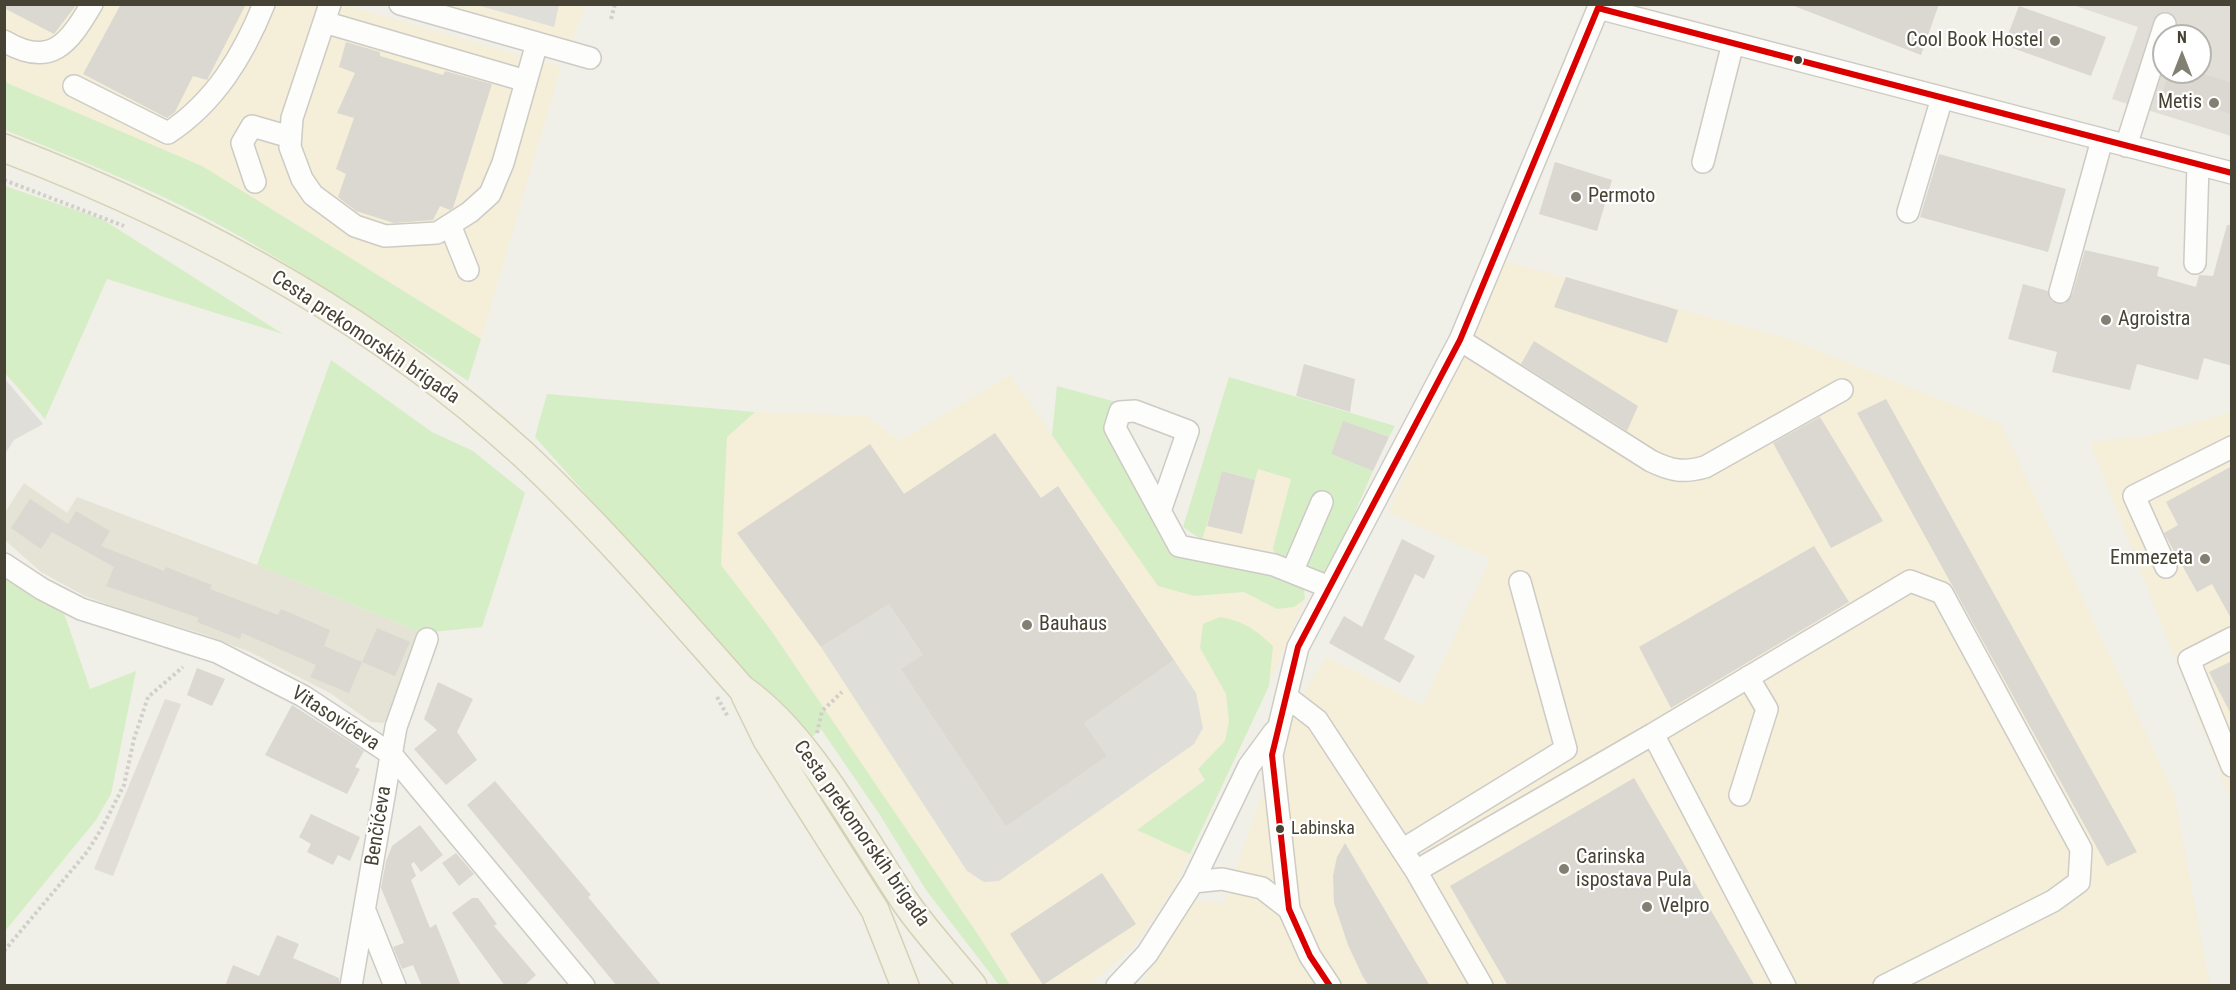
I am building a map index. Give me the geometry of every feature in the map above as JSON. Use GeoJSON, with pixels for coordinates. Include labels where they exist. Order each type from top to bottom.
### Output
{"type":"FeatureCollection","features":[{"type":"Feature","properties":{"kind":"main road","name":"Cesta prekomorskih brigada"},"geometry":{"type":"LineString","coordinates":[[4,148],[96,185],[236,252],[340,316],[431,378],[522,454],[604,536],[742,689],[762,703],[782,723],[827,783],[908,906],[973,986]]}},
{"type":"Feature","properties":{"kind":"main road","name":"Cesta prekomorskih brigada"},"geometry":{"type":"LineString","coordinates":[[742,689],[767,740],[875,910],[905,986]]}},
{"type":"Feature","properties":{"kind":"street"},"geometry":{"type":"LineString","coordinates":[[4,41],[15,48],[51,53],[63,46],[92,4]]}},
{"type":"Feature","properties":{"kind":"street"},"geometry":{"type":"LineString","coordinates":[[74,86],[168,133],[191,117],[226,78],[252,34],[264,4]]}},
{"type":"Feature","properties":{"kind":"street"},"geometry":{"type":"LineString","coordinates":[[400,4],[590,58]]}},
{"type":"Feature","properties":{"kind":"street"},"geometry":{"type":"LineString","coordinates":[[1330,986],[1310,956],[1289,909],[1272,754],[1298,647],[1460,340],[1599,6],[1732,43],[2232,173]]}},
{"type":"Feature","properties":{"kind":"street"},"geometry":{"type":"LineString","coordinates":[[526,81],[327,13],[292,118],[290,147],[302,179],[313,195],[355,226],[385,236],[437,234],[490,194],[503,163],[537,43]]}},
{"type":"Feature","properties":{"kind":"street"},"geometry":{"type":"LineString","coordinates":[[1703,162],[1732,43]]}},
{"type":"Feature","properties":{"kind":"street"},"geometry":{"type":"LineString","coordinates":[[2126,146],[2152,65]]}},
{"type":"Feature","properties":{"kind":"street"},"geometry":{"type":"LineString","coordinates":[[1908,212],[1942,98]]}},
{"type":"Feature","properties":{"kind":"street"},"geometry":{"type":"LineString","coordinates":[[255,182],[242,143],[252,126],[290,137]]}},
{"type":"Feature","properties":{"kind":"street"},"geometry":{"type":"LineString","coordinates":[[2060,292],[2102,140]]}},
{"type":"Feature","properties":{"kind":"street"},"geometry":{"type":"LineString","coordinates":[[2195,263],[2198,165]]}},
{"type":"Feature","properties":{"kind":"street"},"geometry":{"type":"LineString","coordinates":[[450,225],[468,270]]}},
{"type":"Feature","properties":{"kind":"street"},"geometry":{"type":"LineString","coordinates":[[1460,340],[1651,461],[1672,471],[1685,472],[1706,467],[1842,390]]}},
{"type":"Feature","properties":{"kind":"street"},"geometry":{"type":"LineString","coordinates":[[1160,512],[1188,431],[1135,411],[1120,412],[1115,428],[1160,512],[1179,546],[1274,565],[1329,587]]}},
{"type":"Feature","properties":{"kind":"street"},"geometry":{"type":"LineString","coordinates":[[2166,567],[2134,496],[2232,447]]}},
{"type":"Feature","properties":{"kind":"street"},"geometry":{"type":"LineString","coordinates":[[1292,572],[1322,502]]}},
{"type":"Feature","properties":{"kind":"street","name":"Vitasovićeva"},"geometry":{"type":"LineString","coordinates":[[4,564],[42,589],[81,609],[217,652],[303,696],[391,754],[584,986]]}},
{"type":"Feature","properties":{"kind":"street"},"geometry":{"type":"LineString","coordinates":[[1416,872],[1910,581],[1942,593],[2081,849],[2079,882],[2053,901],[1884,986]]}},
{"type":"Feature","properties":{"kind":"street"},"geometry":{"type":"LineString","coordinates":[[1402,850],[1566,750],[1520,582]]}},
{"type":"Feature","properties":{"kind":"street"},"geometry":{"type":"LineString","coordinates":[[2232,638],[2189,660],[2232,766]]}},
{"type":"Feature","properties":{"kind":"street","name":"Benčićeva"},"geometry":{"type":"LineString","coordinates":[[351,986],[396,728],[427,639]]}},
{"type":"Feature","properties":{"kind":"street"},"geometry":{"type":"LineString","coordinates":[[1740,795],[1767,709],[1748,677]]}},
{"type":"Feature","properties":{"kind":"street"},"geometry":{"type":"LineString","coordinates":[[1287,697],[1317,720],[1416,872],[1482,986]]}},
{"type":"Feature","properties":{"kind":"street"},"geometry":{"type":"LineString","coordinates":[[1117,986],[1147,954],[1193,882],[1249,766],[1278,726]]}},
{"type":"Feature","properties":{"kind":"street"},"geometry":{"type":"LineString","coordinates":[[1653,734],[1785,986]]}},
{"type":"Feature","properties":{"kind":"street"},"geometry":{"type":"LineString","coordinates":[[1193,882],[1222,879],[1262,888],[1289,909]]}},
{"type":"Feature","properties":{"kind":"street"},"geometry":{"type":"LineString","coordinates":[[365,911],[395,986]]}},
{"type":"Feature","properties":{"kind":"path"},"geometry":{"type":"LineString","coordinates":[[611,19],[615,4]]}},
{"type":"Feature","properties":{"kind":"path"},"geometry":{"type":"LineString","coordinates":[[4,180],[130,228]]}},
{"type":"Feature","properties":{"kind":"path"},"geometry":{"type":"LineString","coordinates":[[4,951],[87,852],[124,785],[134,739],[148,697],[183,667]]}},
{"type":"Feature","properties":{"kind":"path"},"geometry":{"type":"LineString","coordinates":[[817,734],[822,711],[842,692]]}},
{"type":"Feature","properties":{"kind":"shaded area"},"geometry":{"type":"Polygon","coordinates":[[[4,5],[345,5],[561,67],[481,339],[202,166],[5,82],[4,5]]]}},
{"type":"Feature","properties":{"kind":"shaded area"},"geometry":{"type":"Polygon","coordinates":[[[443,5],[585,5],[572,42],[443,5]]]}},
{"type":"Feature","properties":{"kind":"shaded area"},"geometry":{"type":"Polygon","coordinates":[[[477,5],[559,5],[554,27],[477,5]]]}},
{"type":"Feature","properties":{"kind":"shaded area","name":"Metis"},"geometry":{"type":"Polygon","coordinates":[[[2073,5],[2231,5],[2231,136],[2112,99],[2138,27],[2073,5]]]}},
{"type":"Feature","properties":{"kind":"shaded area"},"geometry":{"type":"Polygon","coordinates":[[[1505,261],[1789,339],[2001,424],[2174,793],[2210,985],[1140,986],[1194,901],[1224,903],[1289,716],[1326,657],[1423,705],[1490,559],[1388,512],[1505,261]]]}},
{"type":"Feature","properties":{"kind":"shaded area"},"geometry":{"type":"Polygon","coordinates":[[[1010,375],[1158,586],[1194,596],[1244,592],[1277,609],[1294,607],[1305,599],[1269,686],[1272,673],[1200,648],[1226,694],[1229,721],[1225,741],[1198,769],[1205,779],[1138,830],[1190,854],[1174,888],[1135,945],[1089,985],[1010,985],[979,936],[721,565],[727,437],[755,412],[867,416],[900,441],[1010,375]]]}},
{"type":"Feature","properties":{"kind":"shaded area"},"geometry":{"type":"Polygon","coordinates":[[[5,379],[43,424],[14,440],[5,454],[5,379]]]}},
{"type":"Feature","properties":{"kind":"shaded area"},"geometry":{"type":"Polygon","coordinates":[[[2231,412],[2231,801],[2090,442],[2151,435],[2231,412]]]}},
{"type":"Feature","properties":{"kind":"shaded area"},"geometry":{"type":"Polygon","coordinates":[[[1258,469],[1291,479],[1273,548],[1275,554],[1202,540],[1222,471],[1255,480],[1258,469]]]}},
{"type":"Feature","properties":{"kind":"shaded area"},"geometry":{"type":"Polygon","coordinates":[[[24,483],[67,513],[77,497],[257,565],[422,633],[391,716],[383,723],[371,722],[330,693],[250,652],[200,633],[85,596],[41,572],[5,540],[4,514],[24,483]]]}},
{"type":"Feature","properties":{"kind":"shaded area"},"geometry":{"type":"Polygon","coordinates":[[[889,604],[923,655],[1006,825],[1107,756],[1084,723],[1174,660],[1196,693],[1203,728],[1194,744],[999,881],[984,882],[967,871],[821,647],[889,604]]]}},
{"type":"Feature","properties":{"kind":"shaded area"},"geometry":{"type":"Polygon","coordinates":[[[165,699],[181,704],[113,876],[94,869],[165,699]]]}},
{"type":"Feature","properties":{"kind":"green space"},"geometry":{"type":"Polygon","coordinates":[[[5,82],[202,166],[481,339],[468,381],[327,289],[213,221],[124,179],[5,130],[5,82]]]}},
{"type":"Feature","properties":{"kind":"green space"},"geometry":{"type":"Polygon","coordinates":[[[5,186],[102,219],[283,334],[107,279],[45,419],[5,373],[5,186]]]}},
{"type":"Feature","properties":{"kind":"green space"},"geometry":{"type":"Polygon","coordinates":[[[331,360],[432,432],[473,451],[525,493],[482,627],[422,633],[257,565],[331,360]]]}},
{"type":"Feature","properties":{"kind":"green space"},"geometry":{"type":"Polygon","coordinates":[[[1229,377],[1395,426],[1389,437],[1343,422],[1331,454],[1373,471],[1327,576],[1275,554],[1273,548],[1291,479],[1258,469],[1255,480],[1223,471],[1202,540],[1183,527],[1229,377]]]}},
{"type":"Feature","properties":{"kind":"green space"},"geometry":{"type":"Polygon","coordinates":[[[1057,386],[1116,402],[1107,426],[1177,556],[1293,579],[1304,590],[1305,599],[1294,607],[1277,609],[1244,592],[1194,596],[1158,586],[1052,435],[1057,386]]]}},
{"type":"Feature","properties":{"kind":"green space"},"geometry":{"type":"Polygon","coordinates":[[[547,394],[755,412],[727,437],[721,565],[770,629],[1010,985],[999,985],[926,890],[880,815],[821,729],[811,738],[762,692],[535,437],[547,394]]]}},
{"type":"Feature","properties":{"kind":"green space"},"geometry":{"type":"Polygon","coordinates":[[[5,578],[64,613],[90,689],[136,671],[111,794],[96,820],[5,931],[5,578]]]}},
{"type":"Feature","properties":{"kind":"green space"},"geometry":{"type":"Polygon","coordinates":[[[1220,617],[1249,627],[1273,646],[1269,686],[1190,854],[1137,830],[1205,780],[1198,769],[1225,741],[1229,721],[1226,694],[1200,648],[1203,624],[1220,617]]]}},
{"type":"Feature","properties":{"kind":"building"},"geometry":{"type":"Polygon","coordinates":[[[4,4],[77,4],[54,34],[4,8],[4,4]]]}},
{"type":"Feature","properties":{"kind":"building"},"geometry":{"type":"Polygon","coordinates":[[[121,4],[246,4],[207,80],[193,76],[175,112],[167,118],[83,74],[121,4]]]}},
{"type":"Feature","properties":{"kind":"building"},"geometry":{"type":"Polygon","coordinates":[[[1789,4],[1939,4],[1921,55],[1789,4]]]}},
{"type":"Feature","properties":{"kind":"building","name":"Cool Book Hostel"},"geometry":{"type":"Polygon","coordinates":[[[2019,6],[2106,37],[2091,76],[2004,45],[2019,6]]]}},
{"type":"Feature","properties":{"kind":"building"},"geometry":{"type":"Polygon","coordinates":[[[346,42],[380,52],[380,56],[443,75],[445,71],[492,84],[453,208],[450,210],[440,206],[433,220],[394,223],[356,211],[338,197],[346,174],[336,169],[354,118],[337,113],[355,73],[339,67],[346,42]]]}},
{"type":"Feature","properties":{"kind":"building","name":"Metis"},"geometry":{"type":"Polygon","coordinates":[[[2212,77],[2232,83],[2232,114],[2162,93],[2165,84],[2212,84],[2212,77]]]}},
{"type":"Feature","properties":{"kind":"building"},"geometry":{"type":"Polygon","coordinates":[[[1939,154],[2066,189],[2048,252],[1920,217],[1939,154]]]}},
{"type":"Feature","properties":{"kind":"building","name":"Permoto"},"geometry":{"type":"Polygon","coordinates":[[[1555,162],[1612,180],[1597,231],[1539,214],[1555,162]]]}},
{"type":"Feature","properties":{"kind":"building"},"geometry":{"type":"Polygon","coordinates":[[[2227,225],[2232,225],[2232,366],[2204,358],[2198,380],[2137,364],[2130,390],[2052,372],[2057,352],[2008,339],[2023,284],[2048,291],[2051,301],[2064,304],[2072,295],[2085,250],[2159,267],[2157,276],[2196,287],[2199,275],[2213,276],[2227,225]]]}},
{"type":"Feature","properties":{"kind":"building"},"geometry":{"type":"Polygon","coordinates":[[[1566,277],[1678,310],[1667,343],[1554,307],[1566,277]]]}},
{"type":"Feature","properties":{"kind":"building"},"geometry":{"type":"Polygon","coordinates":[[[1534,341],[1638,406],[1627,431],[1521,364],[1534,341]]]}},
{"type":"Feature","properties":{"kind":"building"},"geometry":{"type":"Polygon","coordinates":[[[1304,364],[1355,379],[1350,412],[1296,396],[1304,364]]]}},
{"type":"Feature","properties":{"kind":"building"},"geometry":{"type":"Polygon","coordinates":[[[1886,399],[2137,852],[2107,866],[1857,413],[1886,399]]]}},
{"type":"Feature","properties":{"kind":"building"},"geometry":{"type":"Polygon","coordinates":[[[1820,417],[1883,521],[1831,548],[1773,443],[1820,417]]]}},
{"type":"Feature","properties":{"kind":"building"},"geometry":{"type":"Polygon","coordinates":[[[1343,421],[1389,437],[1373,471],[1331,454],[1343,421]]]}},
{"type":"Feature","properties":{"kind":"building","name":"Bauhaus"},"geometry":{"type":"Polygon","coordinates":[[[995,433],[1041,498],[1058,486],[1174,660],[1084,723],[1107,756],[1006,826],[901,669],[923,655],[889,604],[821,647],[737,533],[870,444],[904,494],[995,433]]]}},
{"type":"Feature","properties":{"kind":"building","name":"Emmezeta"},"geometry":{"type":"Polygon","coordinates":[[[2232,466],[2232,620],[2212,584],[2197,592],[2164,533],[2178,525],[2166,502],[2232,466]]]}},
{"type":"Feature","properties":{"kind":"building"},"geometry":{"type":"Polygon","coordinates":[[[1222,471],[1255,480],[1242,534],[1207,526],[1222,471]]]}},
{"type":"Feature","properties":{"kind":"building"},"geometry":{"type":"Polygon","coordinates":[[[30,499],[68,524],[76,511],[110,531],[101,546],[164,571],[166,567],[212,585],[210,589],[278,615],[281,609],[330,630],[324,646],[362,662],[349,693],[310,677],[316,665],[242,633],[240,639],[197,622],[199,618],[106,586],[114,567],[52,532],[41,549],[11,528],[30,499]]]}},
{"type":"Feature","properties":{"kind":"building"},"geometry":{"type":"Polygon","coordinates":[[[1402,539],[1435,556],[1424,579],[1415,574],[1384,639],[1415,656],[1400,683],[1329,643],[1344,616],[1362,627],[1402,539]]]}},
{"type":"Feature","properties":{"kind":"building"},"geometry":{"type":"Polygon","coordinates":[[[1814,546],[1849,602],[1671,708],[1639,647],[1814,546]]]}},
{"type":"Feature","properties":{"kind":"building"},"geometry":{"type":"Polygon","coordinates":[[[377,628],[410,642],[395,676],[362,662],[377,628]]]}},
{"type":"Feature","properties":{"kind":"building"},"geometry":{"type":"Polygon","coordinates":[[[2232,661],[2232,716],[2209,672],[2232,661]]]}},
{"type":"Feature","properties":{"kind":"building"},"geometry":{"type":"Polygon","coordinates":[[[197,668],[225,679],[212,706],[187,695],[197,668]]]}},
{"type":"Feature","properties":{"kind":"building"},"geometry":{"type":"Polygon","coordinates":[[[438,682],[473,699],[457,732],[477,760],[446,785],[414,749],[437,730],[424,719],[438,682]]]}},
{"type":"Feature","properties":{"kind":"building"},"geometry":{"type":"Polygon","coordinates":[[[292,705],[364,751],[355,767],[360,769],[347,794],[265,755],[292,705]]]}},
{"type":"Feature","properties":{"kind":"building"},"geometry":{"type":"Polygon","coordinates":[[[1634,778],[1755,986],[1508,986],[1450,886],[1634,778]]]}},
{"type":"Feature","properties":{"kind":"building"},"geometry":{"type":"Polygon","coordinates":[[[495,781],[591,895],[588,897],[662,986],[617,986],[467,805],[495,781]]]}},
{"type":"Feature","properties":{"kind":"building"},"geometry":{"type":"Polygon","coordinates":[[[311,814],[360,837],[350,861],[338,855],[333,865],[307,852],[311,844],[299,837],[311,814]]]}},
{"type":"Feature","properties":{"kind":"building"},"geometry":{"type":"Polygon","coordinates":[[[420,825],[443,855],[421,872],[414,862],[411,864],[416,876],[411,880],[430,928],[436,924],[461,986],[422,986],[413,965],[402,969],[393,947],[404,943],[381,888],[386,861],[392,846],[420,825]]]}},
{"type":"Feature","properties":{"kind":"building"},"geometry":{"type":"Polygon","coordinates":[[[1345,843],[1430,986],[1369,986],[1363,977],[1348,945],[1334,903],[1333,876],[1337,857],[1345,843]]]}},
{"type":"Feature","properties":{"kind":"building"},"geometry":{"type":"Polygon","coordinates":[[[456,853],[474,874],[459,886],[442,863],[456,853]]]}},
{"type":"Feature","properties":{"kind":"building"},"geometry":{"type":"Polygon","coordinates":[[[1102,873],[1136,924],[1043,985],[1010,934],[1102,873]]]}},
{"type":"Feature","properties":{"kind":"building"},"geometry":{"type":"Polygon","coordinates":[[[472,898],[478,898],[497,924],[494,926],[536,975],[524,986],[505,986],[452,913],[472,898]]]}},
{"type":"Feature","properties":{"kind":"building"},"geometry":{"type":"Polygon","coordinates":[[[277,935],[299,944],[293,958],[339,978],[339,986],[225,986],[233,965],[259,976],[277,935]]]}},
{"type":"Feature","properties":{"kind":"transit line"},"geometry":{"type":"LineString","coordinates":[[1330,986],[1310,956],[1289,909],[1272,755],[1298,647],[1460,340],[1598,8],[2232,173]]}},
{"type":"Feature","properties":{"kind":"place","name":"Cool Book Hostel"},"geometry":{"type":"Point","coordinates":[2055,41]}},
{"type":"Feature","properties":{"kind":"place","name":"Metis"},"geometry":{"type":"Point","coordinates":[2214,103]}},
{"type":"Feature","properties":{"kind":"place","name":"Permoto"},"geometry":{"type":"Point","coordinates":[1576,197]}},
{"type":"Feature","properties":{"kind":"place","name":"Agroistra"},"geometry":{"type":"Point","coordinates":[2106,320]}},
{"type":"Feature","properties":{"kind":"place","name":"Emmezeta"},"geometry":{"type":"Point","coordinates":[2205,559]}},
{"type":"Feature","properties":{"kind":"place","name":"Bauhaus"},"geometry":{"type":"Point","coordinates":[1027,625]}},
{"type":"Feature","properties":{"kind":"place","name":"Labinska"},"geometry":{"type":"Point","coordinates":[1280,829]}},
{"type":"Feature","properties":{"kind":"place","name":"Carinska ispostava Pula"},"geometry":{"type":"Point","coordinates":[1564,869]}},
{"type":"Feature","properties":{"kind":"place","name":"Velpro"},"geometry":{"type":"Point","coordinates":[1647,907]}}]}
